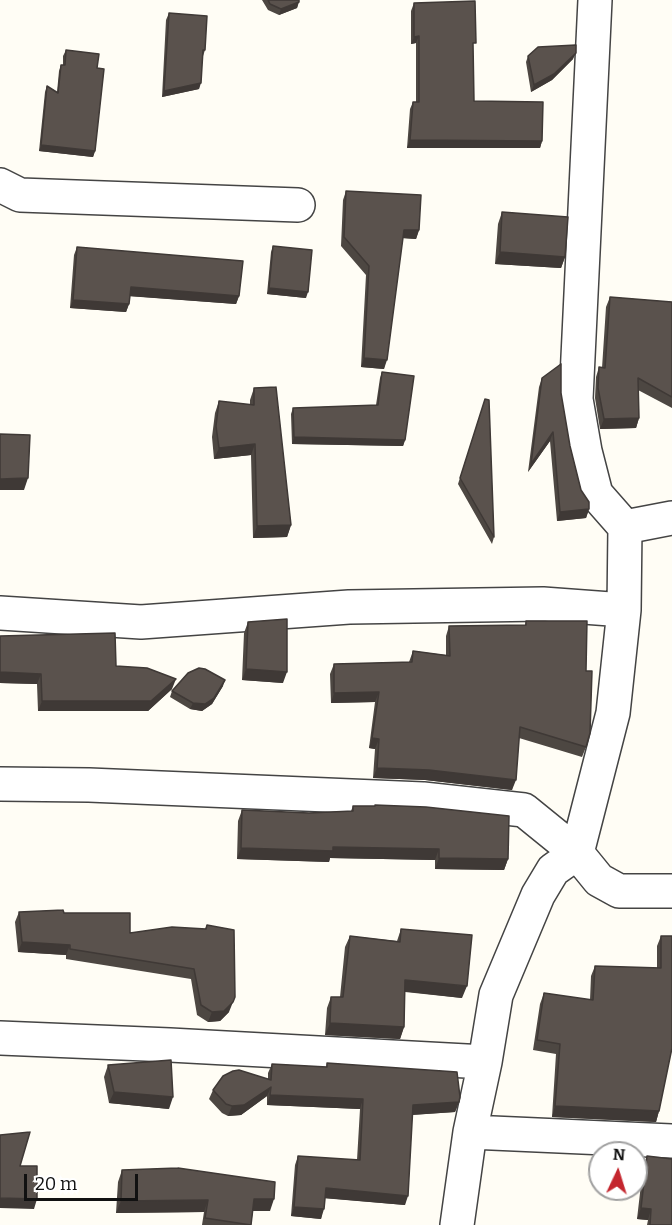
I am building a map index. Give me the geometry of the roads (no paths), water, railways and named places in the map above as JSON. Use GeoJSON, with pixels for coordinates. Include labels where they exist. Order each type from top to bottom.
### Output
{"type":"FeatureCollection","features":[{"type":"Feature","properties":{"kind":"street"},"geometry":{"type":"LineString","coordinates":[[457,1225],[470,1132],[496,995],[538,895],[553,870],[577,853],[613,713],[624,610],[624,527],[596,494],[576,399],[595,0]]}},
{"type":"Feature","properties":{"kind":"street"},"geometry":{"type":"LineString","coordinates":[[0,185],[20,195],[298,205]]}},
{"type":"Feature","properties":{"kind":"street"},"geometry":{"type":"LineString","coordinates":[[624,527],[672,518]]}},
{"type":"Feature","properties":{"kind":"street"},"geometry":{"type":"LineString","coordinates":[[0,614],[141,622],[350,607],[543,604],[624,610]]}},
{"type":"Feature","properties":{"kind":"street"},"geometry":{"type":"LineString","coordinates":[[0,784],[89,785],[423,799],[524,810],[577,853],[599,880],[619,891],[672,891]]}},
{"type":"Feature","properties":{"kind":"street"},"geometry":{"type":"LineString","coordinates":[[0,1038],[485,1062]]}},
{"type":"Feature","properties":{"kind":"street"},"geometry":{"type":"LineString","coordinates":[[470,1132],[672,1141]]}}]}
